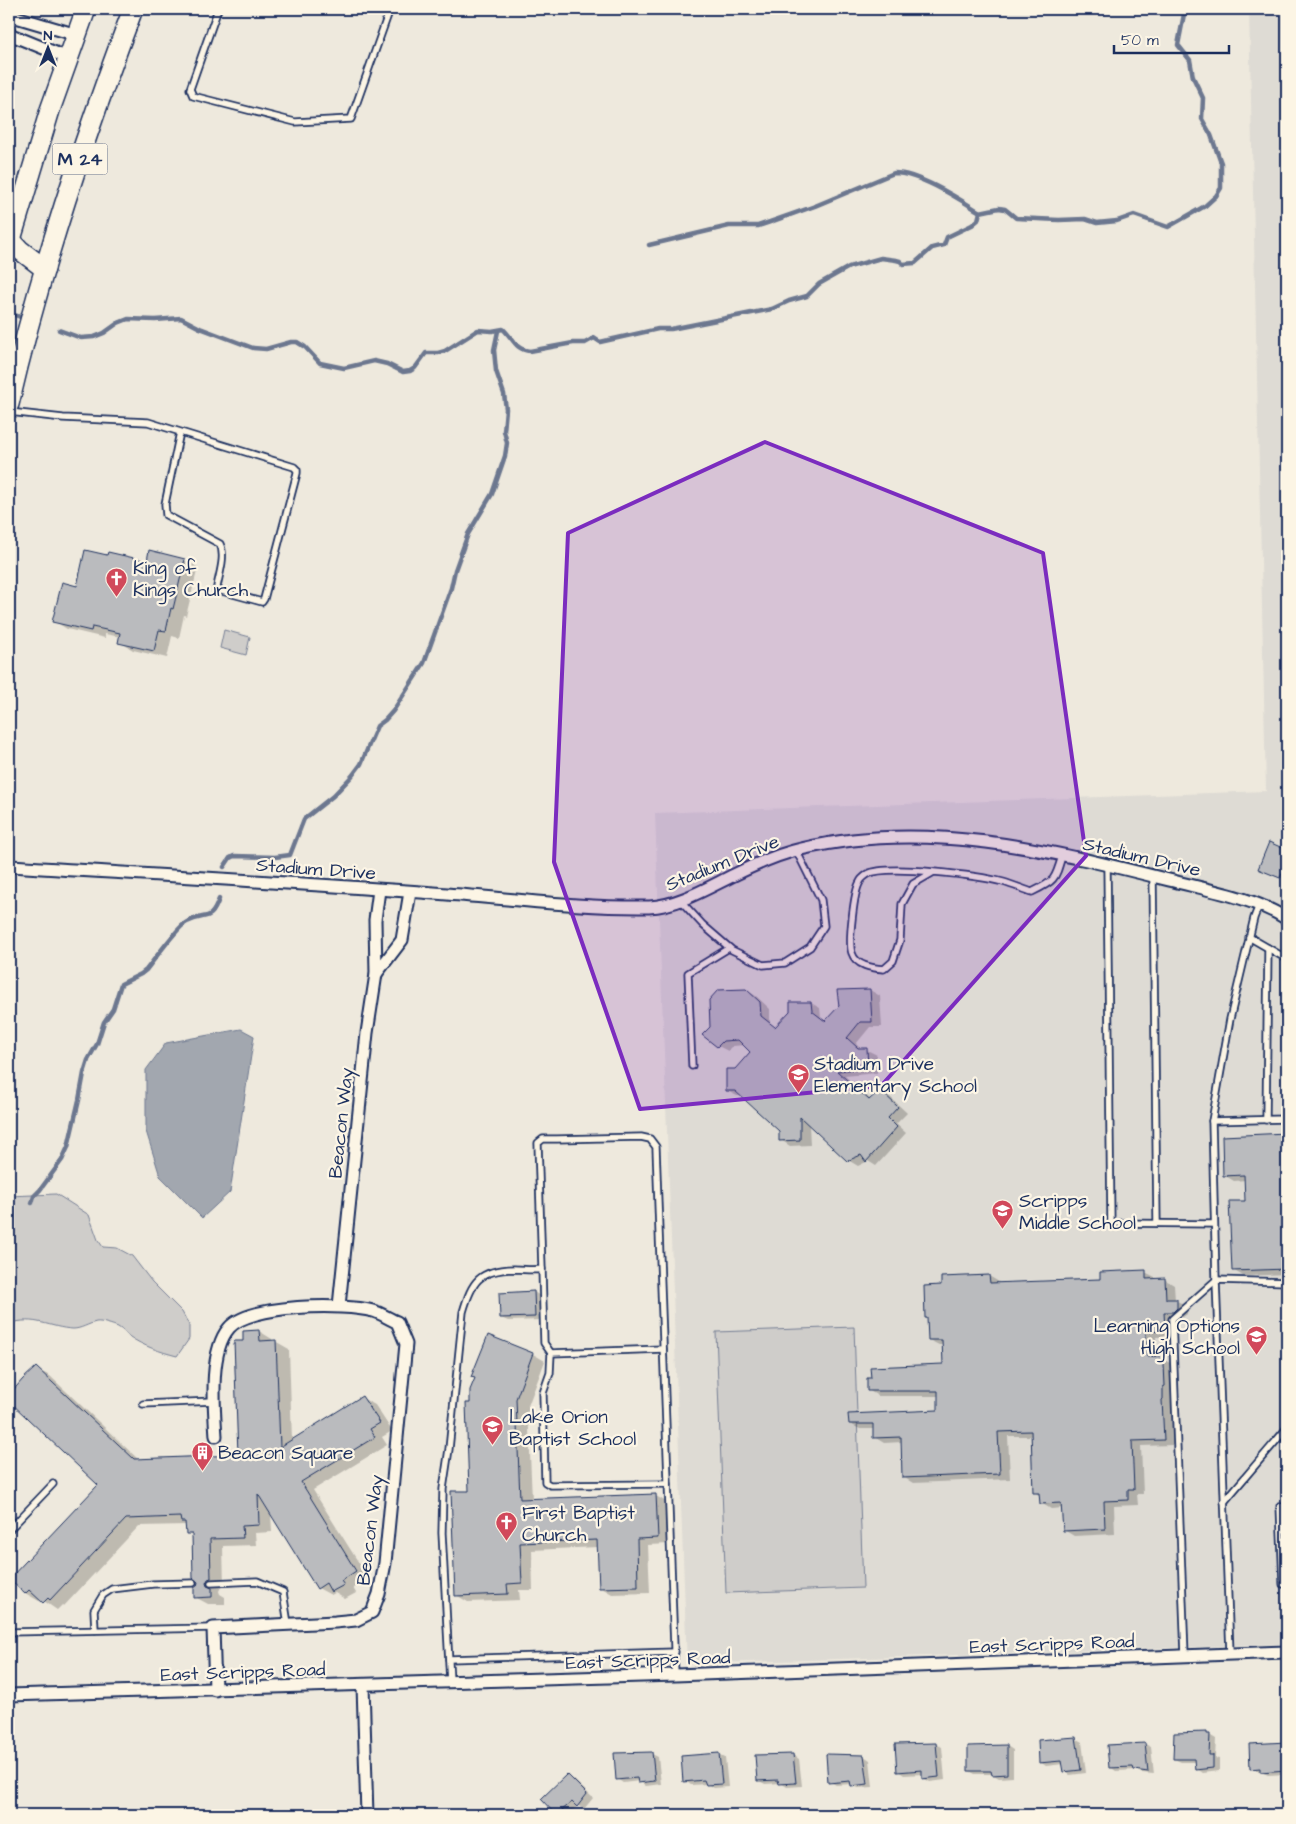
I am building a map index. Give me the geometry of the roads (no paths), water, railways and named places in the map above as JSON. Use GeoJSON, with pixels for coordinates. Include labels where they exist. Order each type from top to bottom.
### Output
{"type":"FeatureCollection","features":[{"type":"Feature","properties":{"kind":"main road","name":"M 24"},"geometry":{"type":"LineString","coordinates":[[10,243],[50,110],[86,9]]}},
{"type":"Feature","properties":{"kind":"main road","name":"M 24"},"geometry":{"type":"LineString","coordinates":[[10,393],[45,269],[101,92],[132,9]]}},
{"type":"Feature","properties":{"kind":"main road"},"geometry":{"type":"LineString","coordinates":[[10,243],[45,269]]}},
{"type":"Feature","properties":{"kind":"street"},"geometry":{"type":"LineString","coordinates":[[9,15],[76,35]]}},
{"type":"Feature","properties":{"kind":"street"},"geometry":{"type":"LineString","coordinates":[[9,34],[68,58]]}},
{"type":"Feature","properties":{"kind":"street","name":"Stadium Drive"},"geometry":{"type":"LineString","coordinates":[[9,866],[410,892],[601,907],[655,907],[692,896],[734,875],[796,850],[854,840],[935,836],[1012,845],[1107,865],[1233,896],[1258,905],[1287,919]]}},
{"type":"Feature","properties":{"kind":"street","name":"Beacon Way"},"geometry":{"type":"LineString","coordinates":[[339,1306],[365,1052],[376,974],[375,920],[379,890]]}},
{"type":"Feature","properties":{"kind":"street","name":"Beacon Way"},"geometry":{"type":"LineString","coordinates":[[376,974],[402,940],[410,892]]}},
{"type":"Feature","properties":{"kind":"street","name":"Beacon Way"},"geometry":{"type":"LineString","coordinates":[[213,1628],[356,1620],[372,1612],[379,1594],[385,1563],[406,1344],[397,1322],[373,1311],[339,1306],[271,1310],[246,1317],[229,1328],[217,1352],[214,1401],[216,1436]]}},
{"type":"Feature","properties":{"kind":"street"},"geometry":{"type":"LineString","coordinates":[[213,1628],[215,1690]]}},
{"type":"Feature","properties":{"kind":"street","name":"East Scripps Road"},"geometry":{"type":"LineString","coordinates":[[9,1695],[676,1675],[1287,1652]]}},
{"type":"Feature","properties":{"kind":"street"},"geometry":{"type":"LineString","coordinates":[[363,1685],[367,1815]]}},
{"type":"Feature","properties":{"kind":"lane"},"geometry":{"type":"LineString","coordinates":[[218,9],[190,89],[193,96],[295,122],[351,119],[390,9]]}},
{"type":"Feature","properties":{"kind":"lane"},"geometry":{"type":"LineString","coordinates":[[9,412],[62,418],[139,421],[180,432],[294,466],[297,470],[262,602],[218,590],[222,556],[220,544],[166,515],[164,504],[180,432]]}},
{"type":"Feature","properties":{"kind":"lane"},"geometry":{"type":"LineString","coordinates":[[680,900],[703,925],[729,948],[763,965],[785,963],[810,948],[824,926],[821,900],[796,850]]}},
{"type":"Feature","properties":{"kind":"lane"},"geometry":{"type":"LineString","coordinates":[[932,873],[913,884],[902,904],[900,940],[893,961],[884,969],[870,968],[858,962],[852,954],[850,942],[853,909],[859,883],[866,875],[880,870],[932,873],[1003,882],[1032,892],[1049,884],[1056,877],[1062,856]]}},
{"type":"Feature","properties":{"kind":"lane"},"geometry":{"type":"LineString","coordinates":[[1107,865],[1111,1223],[1214,1224]]}},
{"type":"Feature","properties":{"kind":"lane"},"geometry":{"type":"LineString","coordinates":[[1153,876],[1157,1223]]}},
{"type":"Feature","properties":{"kind":"lane"},"geometry":{"type":"LineString","coordinates":[[1230,1653],[1212,1121],[1230,1019],[1258,905]]}},
{"type":"Feature","properties":{"kind":"lane"},"geometry":{"type":"LineString","coordinates":[[1249,938],[1287,959]]}},
{"type":"Feature","properties":{"kind":"lane"},"geometry":{"type":"LineString","coordinates":[[692,1066],[688,973],[729,948]]}},
{"type":"Feature","properties":{"kind":"lane"},"geometry":{"type":"LineString","coordinates":[[1266,1120],[1268,948]]}},
{"type":"Feature","properties":{"kind":"lane"},"geometry":{"type":"LineString","coordinates":[[1212,1121],[1287,1119]]}},
{"type":"Feature","properties":{"kind":"lane"},"geometry":{"type":"LineString","coordinates":[[668,1484],[550,1485],[545,1482],[543,1393],[550,1372],[551,1353],[544,1343],[538,1143],[544,1139],[650,1139],[656,1147],[676,1675]]}},
{"type":"Feature","properties":{"kind":"lane"},"geometry":{"type":"LineString","coordinates":[[450,1682],[442,1533],[443,1489],[463,1312],[469,1291],[477,1280],[489,1272],[514,1269],[542,1269]]}},
{"type":"Feature","properties":{"kind":"lane"},"geometry":{"type":"LineString","coordinates":[[1185,1655],[1172,1319],[1216,1280],[1287,1282]]}},
{"type":"Feature","properties":{"kind":"lane"},"geometry":{"type":"LineString","coordinates":[[551,1353],[663,1349]]}},
{"type":"Feature","properties":{"kind":"lane"},"geometry":{"type":"LineString","coordinates":[[143,1404],[214,1401]]}},
{"type":"Feature","properties":{"kind":"lane"},"geometry":{"type":"LineString","coordinates":[[1224,1502],[1287,1428]]}},
{"type":"Feature","properties":{"kind":"lane"},"geometry":{"type":"LineString","coordinates":[[9,1530],[53,1484]]}},
{"type":"Feature","properties":{"kind":"lane"},"geometry":{"type":"LineString","coordinates":[[1287,1506],[1280,1506],[1283,1584],[1287,1584]]}},
{"type":"Feature","properties":{"kind":"lane"},"geometry":{"type":"LineString","coordinates":[[211,1583],[257,1581],[282,1592],[288,1624]]}},
{"type":"Feature","properties":{"kind":"lane"},"geometry":{"type":"LineString","coordinates":[[95,1630],[94,1610],[103,1595],[112,1588],[193,1583]]}},
{"type":"Feature","properties":{"kind":"lane"},"geometry":{"type":"LineString","coordinates":[[9,1632],[213,1628]]}},
{"type":"Feature","properties":{"kind":"lane"},"geometry":{"type":"LineString","coordinates":[[449,1659],[674,1652]]}},
{"type":"Feature","properties":{"kind":"waterway"},"geometry":{"type":"LineString","coordinates":[[649,245],[729,226],[758,226],[815,206],[894,173],[904,174],[927,182],[980,212],[999,208],[1005,209],[1016,218],[1085,219],[1097,223],[1117,221],[1134,215],[1168,227],[1205,206],[1216,196],[1221,188],[1221,163],[1211,135],[1202,119],[1203,98],[1193,77],[1190,60],[1178,45],[1185,9]]}},
{"type":"Feature","properties":{"kind":"waterway"},"geometry":{"type":"LineString","coordinates":[[59,330],[81,338],[94,337],[128,319],[155,320],[181,318],[200,328],[253,348],[266,349],[297,342],[305,347],[320,363],[344,368],[374,361],[387,364],[403,372],[415,368],[426,353],[445,351],[478,330],[492,331],[503,329],[518,346],[530,351],[573,343],[585,343],[594,338],[600,342],[658,329],[671,329],[772,309],[789,301],[807,296],[819,284],[849,267],[881,258],[900,261],[903,264],[915,263],[932,248],[944,245],[947,237],[972,225],[978,220],[980,212]]}},
{"type":"Feature","properties":{"kind":"waterway"},"geometry":{"type":"LineString","coordinates":[[9,313],[26,319]]}},
{"type":"Feature","properties":{"kind":"waterway"},"geometry":{"type":"LineString","coordinates":[[224,867],[230,858],[234,856],[275,857],[290,855],[304,819],[333,796],[352,776],[361,764],[377,726],[393,711],[424,663],[468,534],[492,494],[505,456],[507,443],[504,431],[506,409],[504,394],[496,371],[494,350],[498,331]]}},
{"type":"Feature","properties":{"kind":"waterway"},"geometry":{"type":"LineString","coordinates":[[32,1203],[34,1196],[62,1160],[68,1147],[88,1060],[97,1044],[104,1022],[113,1009],[121,984],[146,970],[172,936],[183,925],[193,919],[210,915],[219,899]]}},
{"type":"Feature","properties":{"kind":"place","name":"King of Kings Church"},"geometry":{"type":"Point","coordinates":[117,597]}},
{"type":"Feature","properties":{"kind":"place","name":"Stadium Drive Elementary School"},"geometry":{"type":"Point","coordinates":[798,1093]}},
{"type":"Feature","properties":{"kind":"place","name":"Scripps Middle School"},"geometry":{"type":"Point","coordinates":[1003,1230]}},
{"type":"Feature","properties":{"kind":"place","name":"Learning Options High School"},"geometry":{"type":"Point","coordinates":[1256,1355]}},
{"type":"Feature","properties":{"kind":"place","name":"Lake Orion Baptist School"},"geometry":{"type":"Point","coordinates":[493,1446]}},
{"type":"Feature","properties":{"kind":"place","name":"Beacon Square"},"geometry":{"type":"Point","coordinates":[202,1471]}},
{"type":"Feature","properties":{"kind":"place","name":"First Baptist Church"},"geometry":{"type":"Point","coordinates":[506,1542]}}]}
